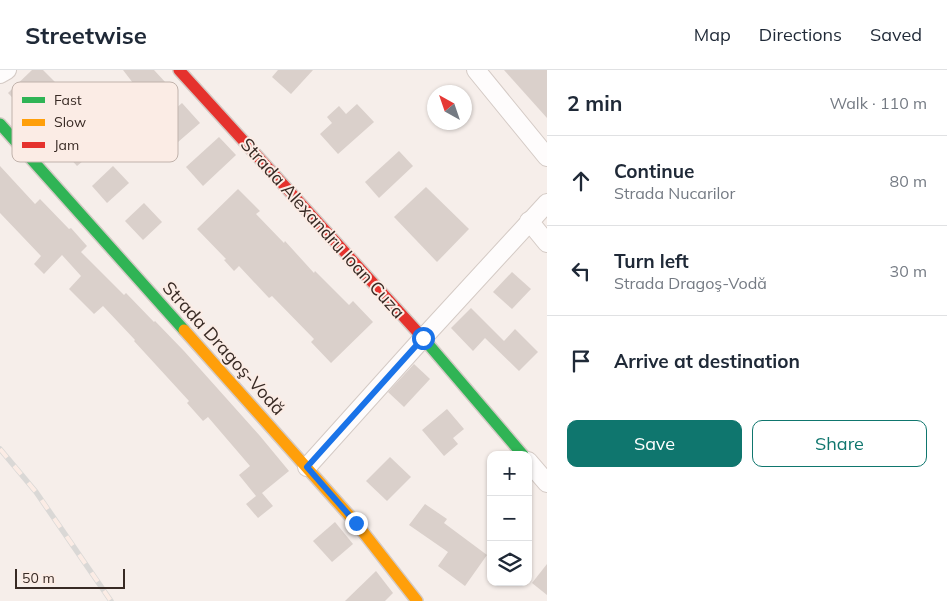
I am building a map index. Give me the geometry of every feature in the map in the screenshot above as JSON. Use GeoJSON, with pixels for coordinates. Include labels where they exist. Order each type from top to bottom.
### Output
{"type":"FeatureCollection","features":[{"type":"Feature","properties":{"kind":"street"},"geometry":{"type":"LineString","coordinates":[[0,74],[7,70]]}},
{"type":"Feature","properties":{"kind":"street","name":"Strada Alexandru Ioan Cuza"},"geometry":{"type":"LineString","coordinates":[[179,70],[423,338],[520,451]]}},
{"type":"Feature","properties":{"kind":"street"},"geometry":{"type":"LineString","coordinates":[[476,70],[547,157]]}},
{"type":"Feature","properties":{"kind":"street","name":"Strada Dragoş-Vodă"},"geometry":{"type":"LineString","coordinates":[[0,124],[12,137]]}},
{"type":"Feature","properties":{"kind":"street","name":"Strada Dragoş-Vodă"},"geometry":{"type":"LineString","coordinates":[[34,162],[356,523],[417,601]]}},
{"type":"Feature","properties":{"kind":"street"},"geometry":{"type":"LineString","coordinates":[[307,467],[547,203]]}},
{"type":"Feature","properties":{"kind":"street"},"geometry":{"type":"LineString","coordinates":[[529,221],[547,243]]}},
{"type":"Feature","properties":{"kind":"street"},"geometry":{"type":"LineString","coordinates":[[532,466],[547,483]]}},
{"type":"Feature","properties":{"kind":"building"},"geometry":{"type":"Polygon","coordinates":[[[32,70],[43,70],[55,82],[19,82],[32,70]]]}},
{"type":"Feature","properties":{"kind":"building"},"geometry":{"type":"Polygon","coordinates":[[[123,70],[154,70],[165,82],[132,82],[123,70]]]}},
{"type":"Feature","properties":{"kind":"building"},"geometry":{"type":"Polygon","coordinates":[[[278,70],[313,70],[291,94],[272,77],[278,70]]]}},
{"type":"Feature","properties":{"kind":"building"},"geometry":{"type":"Polygon","coordinates":[[[504,70],[547,70],[547,118],[504,70]]]}},
{"type":"Feature","properties":{"kind":"building"},"geometry":{"type":"Polygon","coordinates":[[[12,89],[12,97],[8,93],[12,89]]]}},
{"type":"Feature","properties":{"kind":"building"},"geometry":{"type":"Polygon","coordinates":[[[182,103],[200,123],[178,142],[178,106],[182,103]]]}},
{"type":"Feature","properties":{"kind":"building"},"geometry":{"type":"Polygon","coordinates":[[[357,104],[374,122],[338,154],[320,134],[332,123],[327,117],[339,106],[346,114],[357,104]]]}},
{"type":"Feature","properties":{"kind":"building"},"geometry":{"type":"Polygon","coordinates":[[[219,137],[236,155],[203,186],[186,167],[219,137]]]}},
{"type":"Feature","properties":{"kind":"building"},"geometry":{"type":"Polygon","coordinates":[[[399,151],[413,166],[379,198],[365,182],[399,151]]]}},
{"type":"Feature","properties":{"kind":"building"},"geometry":{"type":"Polygon","coordinates":[[[73,162],[82,162],[77,166],[73,162]]]}},
{"type":"Feature","properties":{"kind":"building"},"geometry":{"type":"Polygon","coordinates":[[[0,166],[35,204],[40,199],[69,229],[71,228],[87,246],[81,252],[124,295],[126,293],[184,351],[289,471],[262,493],[273,506],[258,518],[246,504],[256,496],[239,475],[250,466],[208,417],[203,421],[187,403],[189,401],[103,306],[94,314],[69,289],[81,276],[62,255],[44,274],[34,264],[41,256],[0,213],[0,166]]]}},
{"type":"Feature","properties":{"kind":"building"},"geometry":{"type":"Polygon","coordinates":[[[113,166],[129,183],[107,203],[92,186],[113,166]]]}},
{"type":"Feature","properties":{"kind":"building"},"geometry":{"type":"Polygon","coordinates":[[[426,187],[469,229],[437,262],[394,217],[426,187]]]}},
{"type":"Feature","properties":{"kind":"building"},"geometry":{"type":"Polygon","coordinates":[[[238,189],[260,211],[256,214],[284,243],[285,241],[314,273],[315,271],[349,305],[353,301],[373,322],[331,363],[311,342],[314,339],[272,296],[269,298],[239,266],[234,271],[224,260],[226,259],[197,229],[238,189]]]}},
{"type":"Feature","properties":{"kind":"building"},"geometry":{"type":"Polygon","coordinates":[[[144,203],[162,222],[143,240],[125,221],[144,203]]]}},
{"type":"Feature","properties":{"kind":"building"},"geometry":{"type":"Polygon","coordinates":[[[512,272],[531,289],[512,309],[493,292],[512,272]]]}},
{"type":"Feature","properties":{"kind":"building"},"geometry":{"type":"Polygon","coordinates":[[[471,308],[504,341],[515,329],[538,352],[519,371],[485,338],[473,351],[451,328],[471,308]]]}},
{"type":"Feature","properties":{"kind":"building"},"geometry":{"type":"Polygon","coordinates":[[[414,364],[430,379],[404,407],[388,392],[414,364]]]}},
{"type":"Feature","properties":{"kind":"building"},"geometry":{"type":"Polygon","coordinates":[[[447,409],[464,429],[453,438],[458,444],[444,456],[422,430],[447,409]]]}},
{"type":"Feature","properties":{"kind":"building"},"geometry":{"type":"Polygon","coordinates":[[[390,457],[411,477],[387,501],[366,481],[390,457]]]}},
{"type":"Feature","properties":{"kind":"building"},"geometry":{"type":"Polygon","coordinates":[[[425,504],[447,519],[444,523],[487,555],[465,586],[438,566],[448,552],[409,525],[425,504]]]}},
{"type":"Feature","properties":{"kind":"building"},"geometry":{"type":"Polygon","coordinates":[[[335,522],[353,544],[332,562],[313,541],[335,522]]]}},
{"type":"Feature","properties":{"kind":"building"},"geometry":{"type":"Polygon","coordinates":[[[547,564],[547,595],[532,583],[547,564]]]}},
{"type":"Feature","properties":{"kind":"building"},"geometry":{"type":"Polygon","coordinates":[[[376,571],[393,593],[385,601],[345,601],[376,571]]]}},
{"type":"Feature","properties":{"kind":"railway"},"geometry":{"type":"LineString","coordinates":[[0,449],[36,492],[111,601]]}},
{"type":"Feature","properties":{"kind":"traffic: fast"},"geometry":{"type":"LineString","coordinates":[[0,124],[12,137]]}},
{"type":"Feature","properties":{"kind":"traffic: fast"},"geometry":{"type":"LineString","coordinates":[[34,162],[184,330]]}},
{"type":"Feature","properties":{"kind":"traffic: fast"},"geometry":{"type":"LineString","coordinates":[[423,338],[520,451]]}},
{"type":"Feature","properties":{"kind":"traffic: slow"},"geometry":{"type":"LineString","coordinates":[[184,330],[356,523],[417,601]]}},
{"type":"Feature","properties":{"kind":"traffic: jam"},"geometry":{"type":"LineString","coordinates":[[179,70],[423,338]]}},
{"type":"Feature","properties":{"kind":"route"},"geometry":{"type":"LineString","coordinates":[[356,523],[307,467],[423,338]]}}]}
